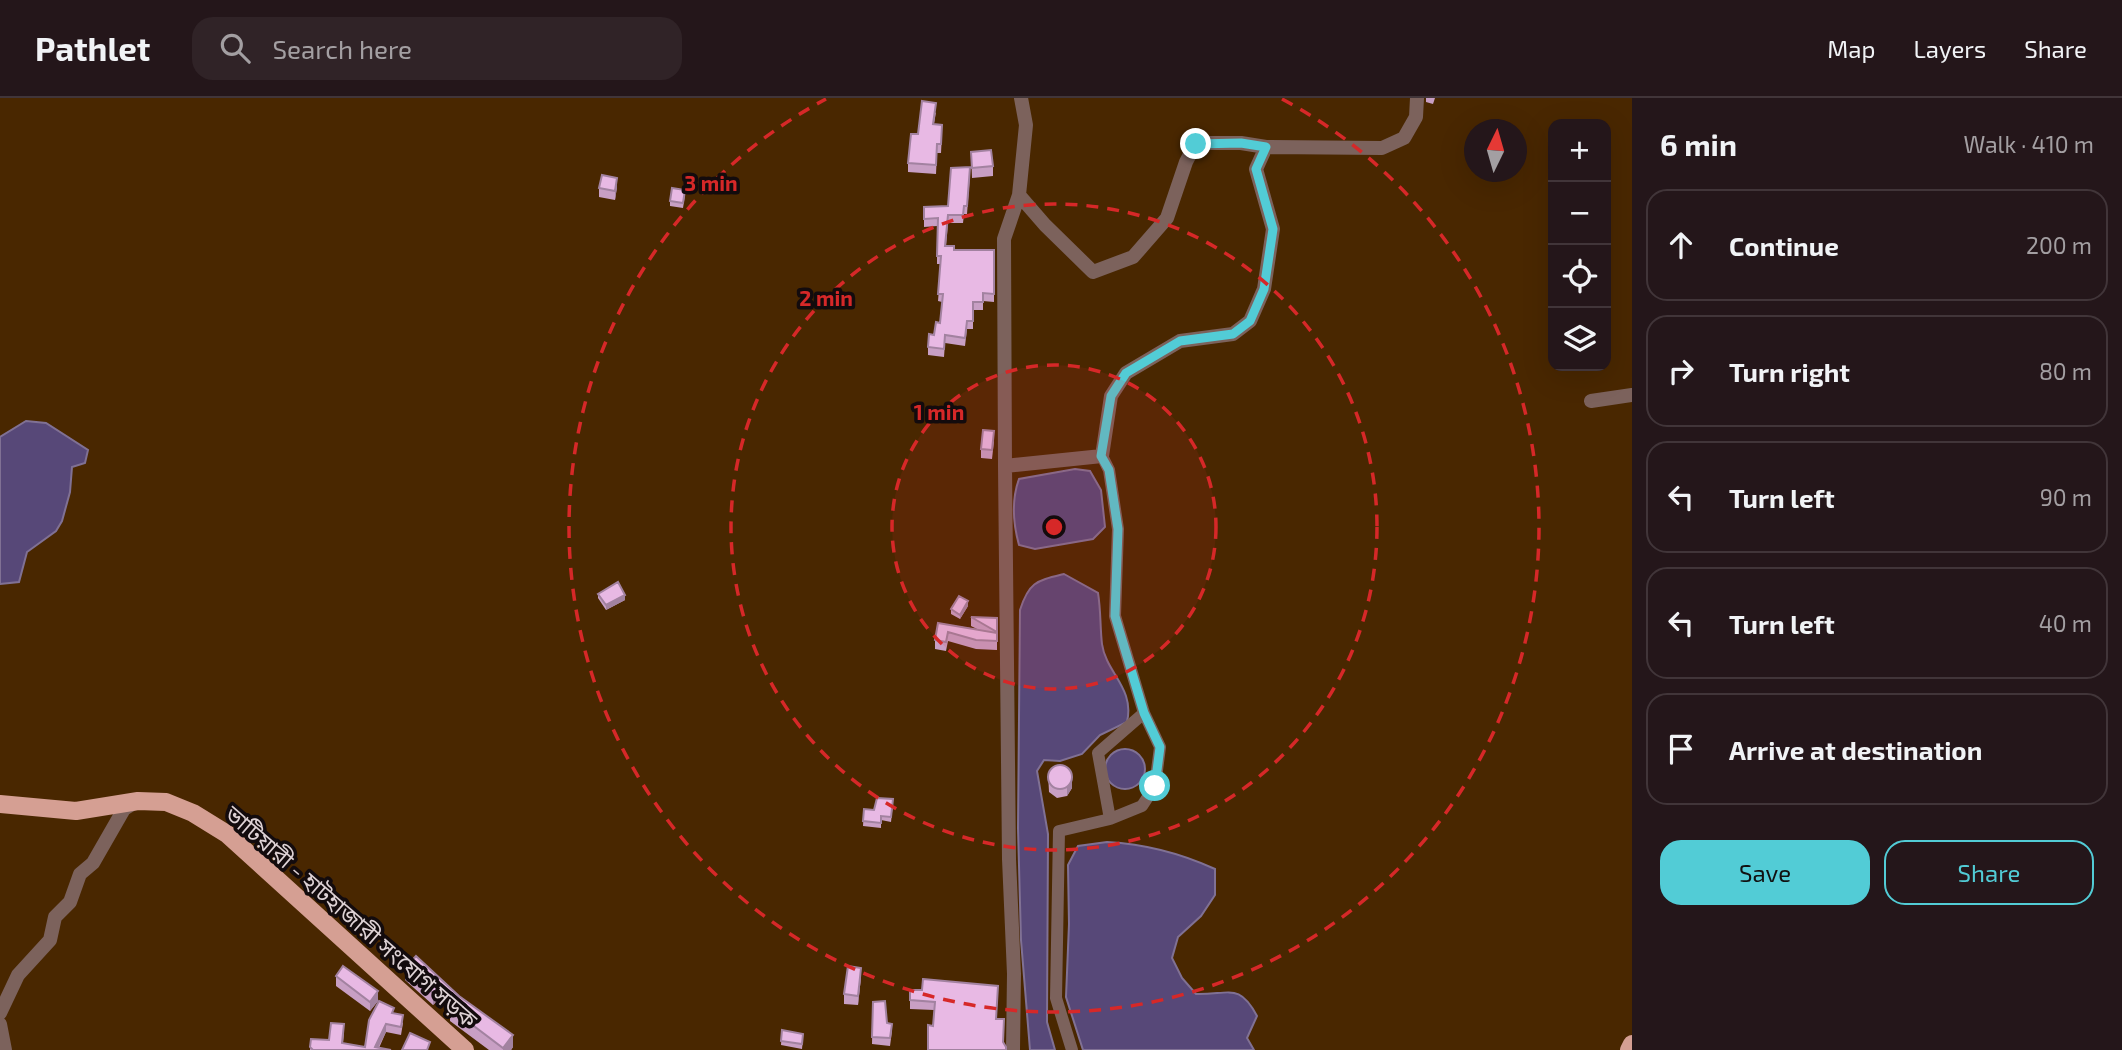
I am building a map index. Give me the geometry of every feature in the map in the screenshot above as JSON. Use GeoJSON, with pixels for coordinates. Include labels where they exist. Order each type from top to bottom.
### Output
{"type":"FeatureCollection","features":[{"type":"Feature","properties":{"kind":"main road","name":"ভাটিয়ারী - হাটহাজারী সংযোগ সড়ক"},"geometry":{"type":"LineString","coordinates":[[0,804],[76,811],[138,801],[166,802],[193,813],[227,834],[465,1050]]}},
{"type":"Feature","properties":{"kind":"main road"},"geometry":{"type":"LineString","coordinates":[[1629,1050],[1632,1044]]}},
{"type":"Feature","properties":{"kind":"street"},"geometry":{"type":"LineString","coordinates":[[1013,1050],[1014,974],[1008,832],[1004,239],[1019,195],[1026,125],[1021,98]]}},
{"type":"Feature","properties":{"kind":"street"},"geometry":{"type":"LineString","coordinates":[[1019,195],[1093,272],[1133,257],[1167,218],[1186,162],[1196,144],[1382,148],[1404,138],[1416,117],[1417,98]]}},
{"type":"Feature","properties":{"kind":"street"},"geometry":{"type":"LineString","coordinates":[[1072,1050],[1056,998],[1059,831],[1110,819],[1142,806],[1155,786],[1160,747],[1144,713],[1115,616],[1118,529],[1109,470],[1101,456],[1111,396],[1126,373],[1180,341],[1233,334],[1250,321],[1264,289],[1273,229],[1256,169],[1266,147]]}},
{"type":"Feature","properties":{"kind":"street"},"geometry":{"type":"LineString","coordinates":[[1591,401],[1632,395]]}},
{"type":"Feature","properties":{"kind":"street"},"geometry":{"type":"LineString","coordinates":[[1005,466],[1101,456]]}},
{"type":"Feature","properties":{"kind":"street"},"geometry":{"type":"LineString","coordinates":[[1110,819],[1098,753],[1144,713]]}},
{"type":"Feature","properties":{"kind":"street"},"geometry":{"type":"LineString","coordinates":[[0,1013],[18,975],[50,940],[55,917],[70,902],[80,874],[93,863],[124,808],[138,801]]}},
{"type":"Feature","properties":{"kind":"street"},"geometry":{"type":"LineString","coordinates":[[0,1024],[5,1050]]}},
{"type":"Feature","properties":{"kind":"shaded area"},"geometry":{"type":"Polygon","coordinates":[[[0,98],[1632,98],[1632,1050],[0,1050],[0,98]]]}},
{"type":"Feature","properties":{"kind":"shaded area"},"geometry":{"type":"Polygon","coordinates":[[[26,421],[46,423],[88,450],[85,463],[72,467],[70,492],[62,521],[56,531],[27,552],[19,582],[0,584],[0,437],[26,421]]]}},
{"type":"Feature","properties":{"kind":"shaded area"},"geometry":{"type":"Polygon","coordinates":[[[1075,469],[1090,471],[1101,490],[1105,527],[1093,539],[1035,549],[1019,545],[1014,512],[1019,479],[1075,469]]]}},
{"type":"Feature","properties":{"kind":"shaded area"},"geometry":{"type":"Polygon","coordinates":[[[1064,574],[1098,593],[1102,644],[1109,664],[1124,690],[1128,710],[1127,722],[1100,735],[1082,754],[1060,761],[1044,760],[1037,771],[1048,834],[1047,1022],[1055,1050],[1030,1050],[1021,940],[1018,828],[1020,610],[1030,588],[1064,574]]]}},
{"type":"Feature","properties":{"kind":"shaded area"},"geometry":{"type":"Polygon","coordinates":[[[1125,749],[1139,755],[1145,769],[1139,783],[1125,789],[1111,783],[1105,769],[1111,755],[1125,749]]]}},
{"type":"Feature","properties":{"kind":"shaded area"},"geometry":{"type":"Polygon","coordinates":[[[1107,842],[1162,850],[1215,869],[1215,895],[1201,916],[1178,937],[1172,958],[1182,978],[1196,994],[1232,993],[1245,998],[1257,1016],[1247,1038],[1254,1050],[1083,1050],[1066,997],[1068,865],[1078,846],[1107,842]]]}},
{"type":"Feature","properties":{"kind":"building"},"geometry":{"type":"Polygon","coordinates":[[[922,101],[936,103],[933,124],[942,125],[941,144],[937,144],[936,165],[908,163],[911,134],[918,134],[922,101]]]}},
{"type":"Feature","properties":{"kind":"building"},"geometry":{"type":"Polygon","coordinates":[[[991,150],[993,166],[972,168],[971,152],[991,150]]]}},
{"type":"Feature","properties":{"kind":"building"},"geometry":{"type":"Polygon","coordinates":[[[970,167],[967,206],[964,206],[963,215],[948,215],[945,246],[954,246],[954,250],[994,250],[994,294],[983,293],[983,302],[973,302],[973,321],[967,321],[965,338],[945,335],[944,349],[928,347],[929,334],[934,335],[936,322],[940,323],[943,294],[938,294],[941,256],[937,256],[938,218],[924,219],[924,207],[948,206],[951,168],[970,167]]]}},
{"type":"Feature","properties":{"kind":"building"},"geometry":{"type":"Polygon","coordinates":[[[602,175],[617,178],[615,191],[599,188],[602,175]]]}},
{"type":"Feature","properties":{"kind":"building"},"geometry":{"type":"Polygon","coordinates":[[[672,188],[685,190],[683,203],[670,201],[672,188]]]}},
{"type":"Feature","properties":{"kind":"building"},"geometry":{"type":"Polygon","coordinates":[[[983,430],[994,431],[992,450],[981,449],[983,430]]]}},
{"type":"Feature","properties":{"kind":"building"},"geometry":{"type":"Polygon","coordinates":[[[618,582],[625,595],[606,605],[598,594],[618,582]]]}},
{"type":"Feature","properties":{"kind":"building"},"geometry":{"type":"Polygon","coordinates":[[[959,596],[968,601],[960,615],[951,609],[959,596]]]}},
{"type":"Feature","properties":{"kind":"building"},"geometry":{"type":"Polygon","coordinates":[[[971,617],[997,618],[997,632],[971,617]]]}},
{"type":"Feature","properties":{"kind":"building"},"geometry":{"type":"Polygon","coordinates":[[[938,623],[997,633],[997,641],[976,640],[948,632],[946,642],[935,640],[938,623]]]}},
{"type":"Feature","properties":{"kind":"building"},"geometry":{"type":"Polygon","coordinates":[[[1060,765],[1068,769],[1072,777],[1068,785],[1060,789],[1052,785],[1048,777],[1052,769],[1060,765]]]}},
{"type":"Feature","properties":{"kind":"building"},"geometry":{"type":"Polygon","coordinates":[[[877,798],[893,799],[891,817],[881,816],[881,823],[863,821],[864,809],[874,810],[877,798]]]}},
{"type":"Feature","properties":{"kind":"building"},"geometry":{"type":"Polygon","coordinates":[[[416,956],[459,996],[513,1035],[503,1048],[450,1008],[456,1000],[454,1002],[437,989],[433,993],[405,968],[416,956]]]}},
{"type":"Feature","properties":{"kind":"building"},"geometry":{"type":"Polygon","coordinates":[[[343,966],[378,991],[370,1002],[336,976],[343,966]]]}},
{"type":"Feature","properties":{"kind":"building"},"geometry":{"type":"Polygon","coordinates":[[[848,966],[861,968],[858,996],[844,994],[848,966]]]}},
{"type":"Feature","properties":{"kind":"building"},"geometry":{"type":"Polygon","coordinates":[[[923,979],[998,986],[996,1019],[1004,1019],[1003,1042],[1006,1050],[928,1050],[928,1025],[933,1026],[935,1002],[910,1000],[910,990],[922,990],[923,979]]]}},
{"type":"Feature","properties":{"kind":"building"},"geometry":{"type":"Polygon","coordinates":[[[379,1001],[394,1008],[392,1013],[403,1015],[401,1027],[386,1024],[375,1047],[391,1050],[313,1050],[310,1047],[311,1039],[329,1040],[331,1023],[344,1024],[342,1043],[365,1047],[369,1020],[379,1001]]]}},
{"type":"Feature","properties":{"kind":"building"},"geometry":{"type":"Polygon","coordinates":[[[885,1001],[887,1023],[892,1024],[890,1038],[872,1037],[873,1002],[885,1001]]]}},
{"type":"Feature","properties":{"kind":"building"},"geometry":{"type":"Polygon","coordinates":[[[782,1030],[803,1034],[802,1044],[781,1041],[782,1030]]]}},
{"type":"Feature","properties":{"kind":"building"},"geometry":{"type":"Polygon","coordinates":[[[410,1033],[430,1042],[427,1050],[402,1050],[410,1033]]]}},
{"type":"Feature","properties":{"kind":"route"},"geometry":{"type":"LineString","coordinates":[[1155,786],[1160,747],[1144,713],[1115,616],[1118,529],[1109,470],[1101,456],[1111,396],[1126,373],[1180,341],[1233,334],[1250,321],[1264,289],[1273,229],[1256,169],[1266,147],[1241,143],[1196,144]]}}]}
